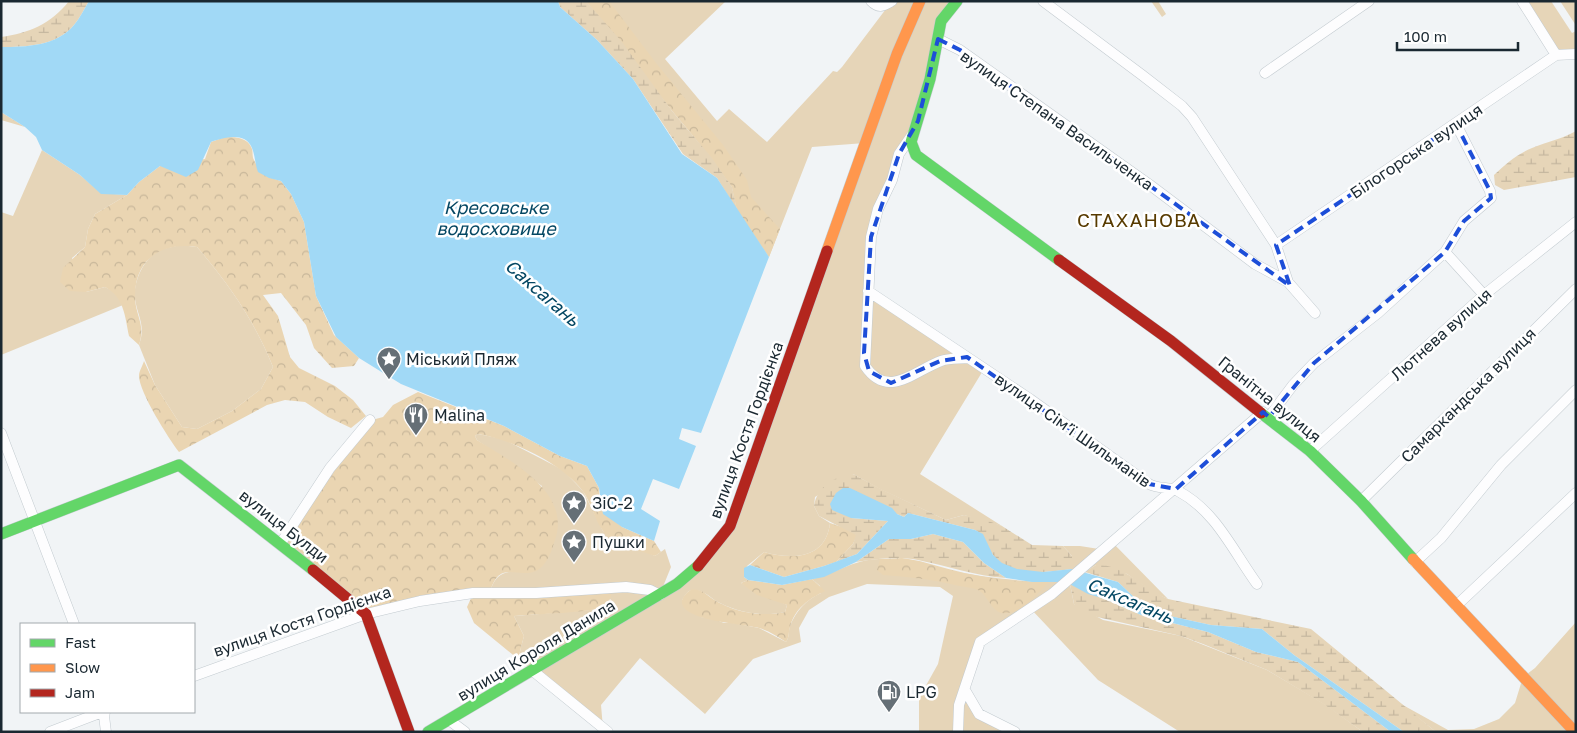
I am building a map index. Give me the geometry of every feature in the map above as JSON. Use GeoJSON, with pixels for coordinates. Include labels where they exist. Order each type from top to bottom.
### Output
{"type":"FeatureCollection","features":[{"type":"Feature","properties":{"kind":"street"},"geometry":{"type":"LineString","coordinates":[[871,1],[876,6],[882,7],[892,1]]}},
{"type":"Feature","properties":{"kind":"street","name":"вулиця Костя Гордієнка"},"geometry":{"type":"LineString","coordinates":[[195,676],[366,614],[420,601],[473,593],[536,593],[626,586],[650,590],[660,594],[693,573],[706,560],[730,526],[897,54],[920,1]]}},
{"type":"Feature","properties":{"kind":"street"},"geometry":{"type":"LineString","coordinates":[[957,1],[941,21],[930,79],[912,135],[899,154],[892,180],[878,209],[871,237],[864,361],[869,371],[876,378],[891,382],[901,380],[940,361],[968,358]]}},
{"type":"Feature","properties":{"kind":"street"},"geometry":{"type":"LineString","coordinates":[[1043,1],[1182,106],[1202,132],[1276,245],[1288,282]]}},
{"type":"Feature","properties":{"kind":"street"},"geometry":{"type":"LineString","coordinates":[[1265,73],[1369,1]]}},
{"type":"Feature","properties":{"kind":"street"},"geometry":{"type":"LineString","coordinates":[[1522,1],[1556,55],[1576,54]]}},
{"type":"Feature","properties":{"kind":"street","name":"вулиця Степана Васильченка"},"geometry":{"type":"LineString","coordinates":[[938,39],[960,50],[1126,168],[1254,264],[1288,282],[1315,313]]}},
{"type":"Feature","properties":{"kind":"street","name":"Білогорська вулиця"},"geometry":{"type":"LineString","coordinates":[[1276,245],[1556,55]]}},
{"type":"Feature","properties":{"kind":"street"},"geometry":{"type":"LineString","coordinates":[[958,732],[959,705],[980,642],[1052,594],[1153,505],[1176,489],[1266,415],[1314,363],[1372,317],[1445,252],[1464,221],[1472,212],[1491,198],[1490,191],[1456,124]]}},
{"type":"Feature","properties":{"kind":"street","name":"Гранітна вулиця"},"geometry":{"type":"LineString","coordinates":[[912,135],[912,149],[928,166],[1171,341],[1310,451],[1361,502],[1575,732]]}},
{"type":"Feature","properties":{"kind":"street","name":"Лютнева вулиця"},"geometry":{"type":"LineString","coordinates":[[1310,451],[1484,295],[1576,222]]}},
{"type":"Feature","properties":{"kind":"street"},"geometry":{"type":"LineString","coordinates":[[1445,252],[1484,295]]}},
{"type":"Feature","properties":{"kind":"street","name":"Самаркандська вулиця"},"geometry":{"type":"LineString","coordinates":[[1361,502],[1576,289]]}},
{"type":"Feature","properties":{"kind":"street","name":"вулиця Сімʼї Шильманів"},"geometry":{"type":"LineString","coordinates":[[868,291],[1030,398],[1148,484],[1158,489],[1176,489]]}},
{"type":"Feature","properties":{"kind":"street"},"geometry":{"type":"LineString","coordinates":[[1415,562],[1441,538],[1501,465],[1576,390]]}},
{"type":"Feature","properties":{"kind":"street"},"geometry":{"type":"LineString","coordinates":[[281,543],[330,468],[370,420]]}},
{"type":"Feature","properties":{"kind":"street"},"geometry":{"type":"LineString","coordinates":[[1,433],[74,623]]}},
{"type":"Feature","properties":{"kind":"street","name":"вулиця Булди"},"geometry":{"type":"LineString","coordinates":[[34,521],[179,465],[281,543],[366,614]]}},
{"type":"Feature","properties":{"kind":"street"},"geometry":{"type":"LineString","coordinates":[[1176,489],[1216,522],[1257,584]]}},
{"type":"Feature","properties":{"kind":"street"},"geometry":{"type":"LineString","coordinates":[[1456,606],[1576,493]]}},
{"type":"Feature","properties":{"kind":"street"},"geometry":{"type":"LineString","coordinates":[[1,534],[34,521]]}},
{"type":"Feature","properties":{"kind":"street","name":"вулиця Короля Данила"},"geometry":{"type":"LineString","coordinates":[[428,732],[660,594]]}},
{"type":"Feature","properties":{"kind":"street"},"geometry":{"type":"LineString","coordinates":[[366,614],[408,732]]}},
{"type":"Feature","properties":{"kind":"street"},"geometry":{"type":"LineString","coordinates":[[533,670],[604,730]]}},
{"type":"Feature","properties":{"kind":"street"},"geometry":{"type":"LineString","coordinates":[[965,690],[980,714],[989,721],[1015,732]]}},
{"type":"Feature","properties":{"kind":"street"},"geometry":{"type":"LineString","coordinates":[[50,732],[101,713]]}},
{"type":"Feature","properties":{"kind":"street"},"geometry":{"type":"LineString","coordinates":[[104,713],[106,732]]}},
{"type":"Feature","properties":{"kind":"street"},"geometry":{"type":"LineString","coordinates":[[449,720],[465,732]]}},
{"type":"Feature","properties":{"kind":"highlighted area"},"geometry":{"type":"Polygon","coordinates":[[[938,39],[960,50],[1290,286],[1276,245],[1456,124],[1490,191],[1491,198],[1464,221],[1445,252],[1314,363],[1269,417],[1263,412],[1176,489],[1149,484],[967,357],[940,361],[891,383],[869,371],[864,353],[871,237],[899,154],[918,121],[938,39]]]}},
{"type":"Feature","properties":{"kind":"green space"},"geometry":{"type":"Polygon","coordinates":[[[69,1],[89,1],[76,22],[67,32],[40,44],[21,47],[1,47],[1,37],[21,33],[39,26],[55,16],[69,1]]]}},
{"type":"Feature","properties":{"kind":"green space"},"geometry":{"type":"Polygon","coordinates":[[[558,1],[586,1],[622,42],[672,111],[711,157],[732,187],[737,210],[717,178],[683,154],[633,79],[597,40],[560,7],[558,1]]]}},
{"type":"Feature","properties":{"kind":"green space"},"geometry":{"type":"Polygon","coordinates":[[[586,1],[726,1],[665,59],[717,121],[729,109],[767,142],[833,71],[837,72],[842,67],[892,1],[957,1],[945,15],[930,79],[878,209],[868,291],[984,369],[920,474],[1002,526],[964,515],[946,520],[853,474],[815,497],[814,506],[819,516],[830,523],[822,544],[815,550],[796,556],[775,555],[764,552],[747,566],[744,577],[748,580],[741,583],[787,605],[785,612],[760,614],[744,612],[720,603],[697,590],[689,591],[682,600],[701,617],[711,618],[724,623],[759,628],[786,642],[790,626],[798,611],[821,593],[820,586],[812,579],[872,559],[903,561],[987,577],[1035,582],[1066,582],[1070,584],[1074,604],[1103,620],[1181,636],[1267,670],[1326,705],[1363,732],[1180,732],[1098,680],[1030,608],[983,639],[965,690],[971,703],[1015,732],[919,732],[919,698],[938,664],[953,596],[940,587],[867,584],[829,597],[809,610],[799,628],[801,642],[753,659],[705,714],[640,658],[601,705],[603,728],[518,659],[524,636],[514,616],[590,610],[604,607],[611,599],[490,592],[497,578],[502,575],[513,571],[535,571],[542,486],[477,440],[475,436],[478,434],[503,439],[563,470],[583,491],[603,531],[655,556],[665,549],[671,567],[660,594],[716,547],[865,143],[812,147],[769,257],[737,210],[732,187],[622,42],[586,1]]]}},
{"type":"Feature","properties":{"kind":"green space"},"geometry":{"type":"Polygon","coordinates":[[[586,1],[609,1],[656,63],[723,145],[747,180],[751,197],[780,229],[769,257],[737,210],[732,187],[711,157],[672,111],[586,1]]]}},
{"type":"Feature","properties":{"kind":"green space"},"geometry":{"type":"Polygon","coordinates":[[[1151,1],[1158,1],[1166,14],[1162,17],[1151,1]]]}},
{"type":"Feature","properties":{"kind":"green space"},"geometry":{"type":"Polygon","coordinates":[[[1522,1],[1551,1],[1572,33],[1576,31],[1576,60],[1569,56],[1556,55],[1522,1]]]}},
{"type":"Feature","properties":{"kind":"green space"},"geometry":{"type":"Polygon","coordinates":[[[1560,1],[1576,1],[1575,24],[1560,1]]]}},
{"type":"Feature","properties":{"kind":"green space"},"geometry":{"type":"Polygon","coordinates":[[[1,112],[25,127],[1,120],[1,112]]]}},
{"type":"Feature","properties":{"kind":"green space"},"geometry":{"type":"Polygon","coordinates":[[[1576,131],[1576,177],[1504,190],[1495,185],[1494,175],[1517,156],[1527,150],[1576,131]]]}},
{"type":"Feature","properties":{"kind":"green space"},"geometry":{"type":"Polygon","coordinates":[[[225,137],[241,138],[248,142],[252,149],[253,159],[259,168],[269,176],[281,181],[291,194],[304,222],[316,296],[334,335],[359,358],[354,366],[332,368],[314,348],[306,325],[281,293],[263,295],[278,316],[290,357],[299,368],[335,386],[353,400],[366,416],[351,428],[328,417],[305,402],[285,400],[267,405],[179,452],[149,404],[140,383],[139,376],[144,361],[155,385],[182,427],[197,429],[232,411],[261,389],[273,367],[258,334],[230,289],[197,247],[173,247],[153,255],[146,262],[136,283],[135,303],[141,325],[139,345],[129,336],[123,308],[111,291],[105,287],[86,292],[70,291],[60,282],[63,268],[85,247],[88,229],[95,214],[127,195],[139,182],[160,166],[205,159],[211,142],[225,137]]]}},
{"type":"Feature","properties":{"kind":"green space"},"geometry":{"type":"Polygon","coordinates":[[[42,150],[80,175],[101,193],[127,195],[95,214],[88,229],[85,247],[72,258],[86,292],[105,287],[115,292],[123,305],[1,355],[1,212],[13,216],[42,150]]]}},
{"type":"Feature","properties":{"kind":"green space"},"geometry":{"type":"Polygon","coordinates":[[[180,245],[197,247],[220,275],[258,334],[273,367],[261,389],[232,411],[197,429],[182,427],[155,385],[139,345],[142,327],[135,299],[137,279],[148,260],[158,251],[180,245]]]}},
{"type":"Feature","properties":{"kind":"green space"},"geometry":{"type":"Polygon","coordinates":[[[418,392],[504,426],[560,456],[587,466],[599,488],[600,502],[622,527],[654,541],[661,552],[655,556],[614,540],[603,531],[582,490],[561,470],[520,447],[506,441],[478,434],[475,436],[477,440],[522,469],[548,494],[555,509],[558,525],[548,559],[540,569],[529,573],[504,573],[494,582],[490,592],[612,588],[608,602],[605,606],[589,610],[514,616],[524,636],[518,659],[474,623],[467,607],[473,594],[366,614],[281,543],[372,420],[383,417],[393,405],[418,392]]]}},
{"type":"Feature","properties":{"kind":"green space"},"geometry":{"type":"Polygon","coordinates":[[[853,474],[946,520],[964,515],[980,518],[1002,526],[1032,545],[1063,546],[1072,556],[1072,569],[1030,572],[1009,567],[993,555],[979,532],[908,513],[904,517],[897,514],[851,518],[888,521],[857,554],[836,562],[853,544],[856,535],[819,516],[814,506],[823,488],[839,477],[853,474]]]}},
{"type":"Feature","properties":{"kind":"green space"},"geometry":{"type":"Polygon","coordinates":[[[830,523],[848,529],[857,535],[853,544],[836,562],[784,577],[750,565],[764,552],[775,555],[796,556],[815,550],[822,544],[827,535],[830,523]]]}},
{"type":"Feature","properties":{"kind":"green space"},"geometry":{"type":"Polygon","coordinates":[[[933,534],[963,542],[984,563],[1006,578],[972,573],[929,562],[902,558],[856,562],[889,539],[911,539],[933,534]]]}},
{"type":"Feature","properties":{"kind":"green space"},"geometry":{"type":"Polygon","coordinates":[[[1110,540],[1168,599],[1156,594],[1127,574],[1096,565],[1085,572],[1072,569],[1072,556],[1063,546],[1099,549],[1110,540]]]}},
{"type":"Feature","properties":{"kind":"green space"},"geometry":{"type":"Polygon","coordinates":[[[902,558],[993,578],[1021,582],[1049,582],[1022,607],[1009,613],[1002,613],[998,612],[978,590],[910,577],[883,575],[877,570],[880,559],[902,558]]]}},
{"type":"Feature","properties":{"kind":"green space"},"geometry":{"type":"Polygon","coordinates":[[[1096,565],[1116,568],[1168,599],[1311,629],[1436,732],[1404,732],[1294,655],[1262,629],[1211,625],[1165,615],[1138,601],[1118,582],[1085,572],[1096,565]]]}},
{"type":"Feature","properties":{"kind":"green space"},"geometry":{"type":"Polygon","coordinates":[[[812,579],[825,591],[813,597],[795,614],[786,642],[759,628],[714,620],[690,613],[684,607],[682,600],[689,591],[698,590],[733,609],[744,612],[775,614],[785,612],[787,605],[757,595],[741,583],[748,580],[782,585],[812,579]]]}},
{"type":"Feature","properties":{"kind":"green space"},"geometry":{"type":"Polygon","coordinates":[[[1070,584],[1141,615],[1208,632],[1256,652],[1298,662],[1391,732],[1363,732],[1325,705],[1267,670],[1203,644],[1181,636],[1084,614],[1074,604],[1070,584]]]}},
{"type":"Feature","properties":{"kind":"green space"},"geometry":{"type":"Polygon","coordinates":[[[1576,622],[1576,732],[1436,732],[1401,704],[1448,730],[1474,729],[1499,719],[1515,703],[1523,677],[1535,668],[1576,622]]]}},
{"type":"Feature","properties":{"kind":"water","name":"Кресовське водосховище"},"geometry":{"type":"Polygon","coordinates":[[[89,1],[558,1],[560,7],[597,40],[633,79],[682,154],[717,178],[769,257],[701,433],[682,428],[679,439],[696,446],[679,489],[653,479],[641,509],[660,521],[654,541],[622,527],[603,514],[599,488],[587,466],[560,456],[504,426],[401,384],[359,358],[336,337],[316,296],[304,222],[291,194],[281,181],[269,178],[258,172],[252,148],[244,139],[233,137],[211,142],[198,170],[186,177],[160,166],[139,182],[127,195],[101,194],[80,175],[42,150],[36,137],[25,127],[1,112],[1,47],[31,46],[59,37],[74,25],[89,1]]]}},
{"type":"Feature","properties":{"kind":"water","name":"Саксагань"},"geometry":{"type":"Polygon","coordinates":[[[843,488],[850,488],[892,508],[897,514],[904,517],[908,513],[975,530],[983,534],[993,555],[1002,563],[1017,569],[1043,572],[1072,569],[1118,582],[1138,601],[1165,615],[1211,625],[1262,629],[1294,655],[1404,732],[1391,732],[1298,662],[1256,652],[1208,632],[1141,615],[1112,601],[1088,594],[1066,582],[1032,582],[1006,578],[984,563],[963,542],[933,534],[911,539],[889,539],[856,562],[824,577],[782,585],[748,580],[744,577],[744,568],[750,565],[784,577],[824,566],[857,554],[888,521],[851,518],[832,510],[830,504],[836,493],[843,488]]]}},
{"type":"Feature","properties":{"kind":"traffic: fast"},"geometry":{"type":"LineString","coordinates":[[957,1],[941,21],[930,79],[911,142],[916,155],[1059,260]]}},
{"type":"Feature","properties":{"kind":"traffic: fast"},"geometry":{"type":"LineString","coordinates":[[1261,413],[1310,451],[1361,501],[1413,559]]}},
{"type":"Feature","properties":{"kind":"traffic: fast"},"geometry":{"type":"LineString","coordinates":[[1,534],[179,465],[313,570]]}},
{"type":"Feature","properties":{"kind":"traffic: fast"},"geometry":{"type":"LineString","coordinates":[[428,732],[677,584],[698,566]]}},
{"type":"Feature","properties":{"kind":"traffic: slow"},"geometry":{"type":"LineString","coordinates":[[827,251],[897,54],[920,1]]}},
{"type":"Feature","properties":{"kind":"traffic: slow"},"geometry":{"type":"LineString","coordinates":[[1413,559],[1575,732]]}},
{"type":"Feature","properties":{"kind":"traffic: jam"},"geometry":{"type":"LineString","coordinates":[[698,566],[730,526],[827,251]]}},
{"type":"Feature","properties":{"kind":"traffic: jam"},"geometry":{"type":"LineString","coordinates":[[1059,260],[1171,341],[1261,413]]}},
{"type":"Feature","properties":{"kind":"traffic: jam"},"geometry":{"type":"LineString","coordinates":[[313,570],[366,614],[409,732]]}},
{"type":"Feature","properties":{"kind":"place","name":"Міський Пляж"},"geometry":{"type":"Point","coordinates":[389,380]}},
{"type":"Feature","properties":{"kind":"place","name":"Malina"},"geometry":{"type":"Point","coordinates":[416,436]}},
{"type":"Feature","properties":{"kind":"place","name":"ЗіС-2"},"geometry":{"type":"Point","coordinates":[574,524]}},
{"type":"Feature","properties":{"kind":"place","name":"Пушки"},"geometry":{"type":"Point","coordinates":[574,563]}},
{"type":"Feature","properties":{"kind":"place","name":"LPG"},"geometry":{"type":"Point","coordinates":[889,713]}},
{"type":"Feature","properties":{"kind":"district","name":"СТАХАНОВА"},"geometry":{"type":"Point","coordinates":[1139,220]}}]}
